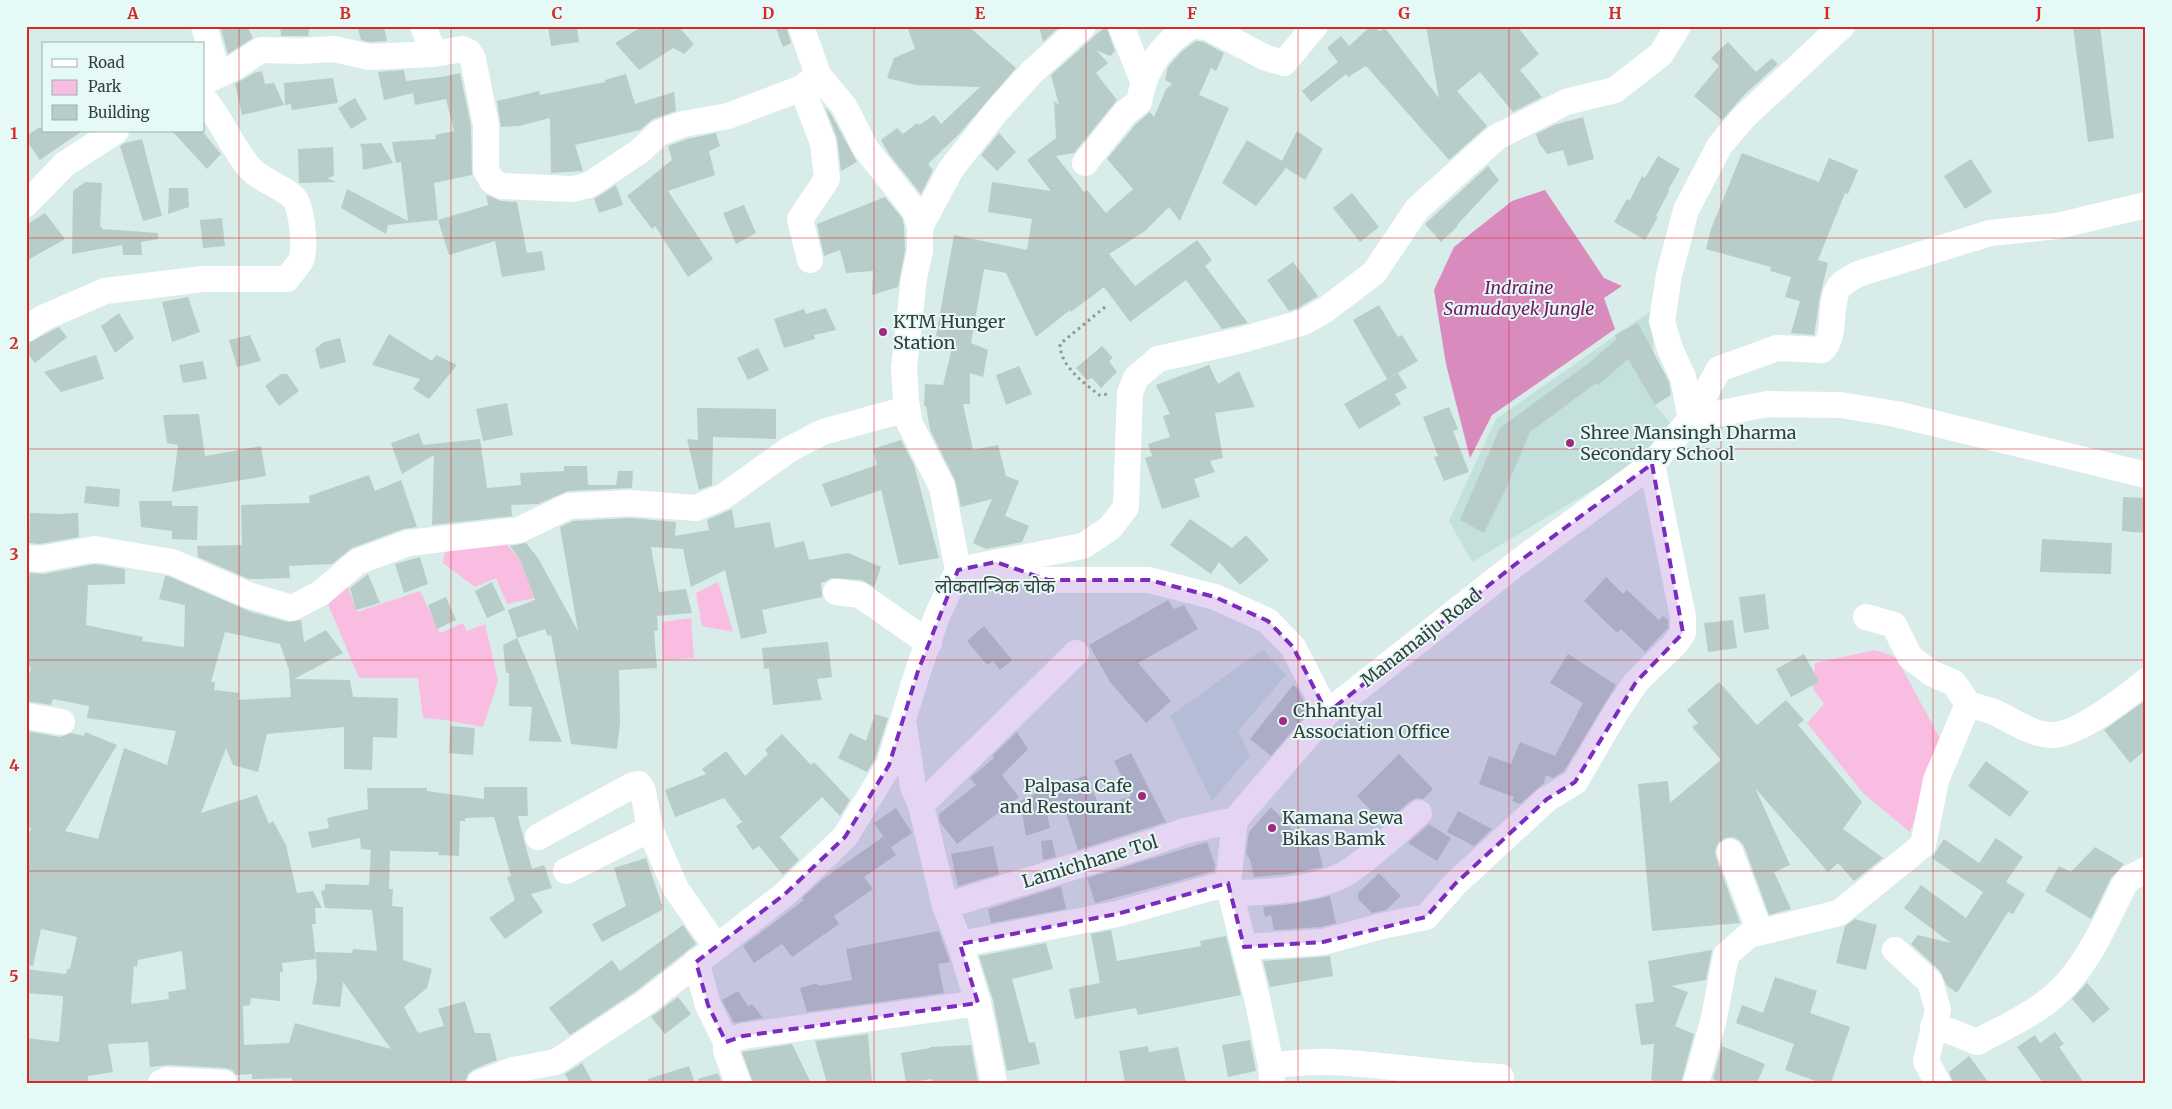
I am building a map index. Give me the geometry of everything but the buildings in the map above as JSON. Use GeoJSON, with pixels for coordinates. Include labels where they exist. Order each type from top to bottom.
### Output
{"type":"FeatureCollection","features":[{"type":"Feature","properties":{"kind":"street"},"geometry":{"type":"LineString","coordinates":[[204,26],[211,79],[235,67],[261,50],[300,51],[334,49],[368,58],[434,54],[462,50],[469,52],[473,58],[486,125],[486,170],[492,181],[502,186],[574,189],[589,185],[640,152],[660,133],[683,124],[728,116],[810,81]]}},
{"type":"Feature","properties":{"kind":"street"},"geometry":{"type":"LineString","coordinates":[[423,26],[434,54]]}},
{"type":"Feature","properties":{"kind":"street"},"geometry":{"type":"LineString","coordinates":[[800,26],[823,143],[827,179],[800,219],[810,260]]}},
{"type":"Feature","properties":{"kind":"street"},"geometry":{"type":"LineString","coordinates":[[920,227],[951,169],[996,112],[1031,72],[1083,26]]}},
{"type":"Feature","properties":{"kind":"street"},"geometry":{"type":"LineString","coordinates":[[1121,26],[1143,81]]}},
{"type":"Feature","properties":{"kind":"street"},"geometry":{"type":"LineString","coordinates":[[1085,163],[1126,113],[1139,102],[1143,81],[1159,52],[1191,26]]}},
{"type":"Feature","properties":{"kind":"street"},"geometry":{"type":"LineString","coordinates":[[1198,26],[1207,27],[1266,58],[1284,63],[1315,26]]}},
{"type":"Feature","properties":{"kind":"street"},"geometry":{"type":"LineString","coordinates":[[958,570],[1083,546],[1110,528],[1126,507],[1130,393],[1136,378],[1158,359],[1242,340],[1295,325],[1325,310],[1374,273],[1417,209],[1497,137],[1566,102],[1615,90],[1661,54],[1678,26]]}},
{"type":"Feature","properties":{"kind":"street"},"geometry":{"type":"LineString","coordinates":[[1842,26],[1744,117],[1720,145],[1686,210],[1669,275],[1662,320],[1670,349],[1683,377],[1691,419],[1767,404],[1840,405],[1896,414],[2146,475]]}},
{"type":"Feature","properties":{"kind":"street"},"geometry":{"type":"LineString","coordinates":[[480,1083],[513,1070],[556,1062],[646,1003],[706,954],[785,894],[845,837],[889,765],[903,716],[937,616],[958,570],[942,487],[910,424],[907,409],[904,368],[914,278],[920,251],[920,227],[915,211],[866,150],[844,106],[810,81]]}},
{"type":"Feature","properties":{"kind":"street"},"geometry":{"type":"LineString","coordinates":[[26,329],[43,318],[105,291],[203,279],[287,278],[301,259],[303,233],[301,217],[294,198],[250,169],[238,153],[212,108],[205,100]]}},
{"type":"Feature","properties":{"kind":"street"},"geometry":{"type":"LineString","coordinates":[[26,204],[65,164],[114,132]]}},
{"type":"Feature","properties":{"kind":"street","name":"Manamaiju Road"},"geometry":{"type":"LineString","coordinates":[[1235,820],[1328,713],[1517,563],[1652,464],[1691,419],[1719,369],[1777,348],[1822,350],[1828,345],[1831,334],[1833,306],[1840,286],[1858,274],[1990,233],[2057,226],[2146,205]]}},
{"type":"Feature","properties":{"kind":"street"},"geometry":{"type":"LineString","coordinates":[[26,558],[40,559],[95,549],[172,562],[248,596],[292,608],[321,593],[357,562],[408,543],[519,530],[569,506],[630,502],[696,508],[724,496],[790,449],[823,432],[907,409]]}},
{"type":"Feature","properties":{"kind":"street"},"geometry":{"type":"LineString","coordinates":[[1244,947],[1323,942],[1382,926],[1426,917],[1455,884],[1547,799],[1576,782],[1616,712],[1636,682],[1675,644],[1683,633],[1683,617],[1652,464]]}},
{"type":"Feature","properties":{"kind":"street"},"geometry":{"type":"LineString","coordinates":[[996,562],[1048,580],[1149,580],[1224,601],[1268,621],[1293,647],[1328,713]]}},
{"type":"Feature","properties":{"kind":"street"},"geometry":{"type":"LineString","coordinates":[[836,592],[860,595],[929,643]]}},
{"type":"Feature","properties":{"kind":"street"},"geometry":{"type":"LineString","coordinates":[[1866,617],[1894,625],[1910,656],[1931,673],[1954,683],[1968,704],[2033,730],[2051,735],[2072,731],[2124,699],[2146,682]]}},
{"type":"Feature","properties":{"kind":"street"},"geometry":{"type":"LineString","coordinates":[[920,805],[1076,653]]}},
{"type":"Feature","properties":{"kind":"street"},"geometry":{"type":"LineString","coordinates":[[1696,1083],[1714,1018],[1726,955],[1749,935],[1839,913],[1923,846],[1936,780],[1968,704]]}},
{"type":"Feature","properties":{"kind":"street"},"geometry":{"type":"LineString","coordinates":[[26,716],[62,722]]}},
{"type":"Feature","properties":{"kind":"street"},"geometry":{"type":"LineString","coordinates":[[903,716],[914,787],[945,906],[960,944],[978,1003],[994,1083]]}},
{"type":"Feature","properties":{"kind":"street"},"geometry":{"type":"LineString","coordinates":[[538,837],[633,785],[639,784],[643,791],[650,829],[706,954],[708,1005],[726,1042],[726,1051],[738,1083]]}},
{"type":"Feature","properties":{"kind":"street"},"geometry":{"type":"LineString","coordinates":[[960,944],[1117,914],[1229,888],[1266,892],[1334,878],[1347,873],[1420,813]]}},
{"type":"Feature","properties":{"kind":"street"},"geometry":{"type":"LineString","coordinates":[[1235,820],[1229,888],[1244,947],[1271,1074],[1328,1062],[1376,1067],[1411,1068],[1469,1076],[1501,1077]]}},
{"type":"Feature","properties":{"kind":"street","name":"Lamichhane Tol"},"geometry":{"type":"LineString","coordinates":[[945,906],[1185,831],[1235,820]]}},
{"type":"Feature","properties":{"kind":"street"},"geometry":{"type":"LineString","coordinates":[[566,871],[650,829]]}},
{"type":"Feature","properties":{"kind":"street"},"geometry":{"type":"LineString","coordinates":[[1730,852],[1760,932]]}},
{"type":"Feature","properties":{"kind":"street"},"geometry":{"type":"LineString","coordinates":[[1933,1026],[1977,1042],[2044,1005],[2072,978],[2093,948],[2124,885],[2130,878],[2146,870]]}},
{"type":"Feature","properties":{"kind":"street"},"geometry":{"type":"LineString","coordinates":[[1895,950],[1930,982],[1938,1010],[1926,1061],[1938,1083]]}},
{"type":"Feature","properties":{"kind":"street"},"geometry":{"type":"LineString","coordinates":[[726,1042],[743,1036],[978,1003]]}},
{"type":"Feature","properties":{"kind":"street"},"geometry":{"type":"LineString","coordinates":[[161,1083],[167,1080],[224,1083]]}},
{"type":"Feature","properties":{"kind":"path"},"geometry":{"type":"LineString","coordinates":[[1105,307],[1060,344],[1060,352],[1076,376],[1099,395],[1130,393]]}},
{"type":"Feature","properties":{"kind":"highlighted area"},"geometry":{"type":"Polygon","coordinates":[[[1652,464],[1683,633],[1636,682],[1575,782],[1547,799],[1455,884],[1426,917],[1323,942],[1244,947],[1228,883],[1117,914],[960,944],[978,1003],[743,1036],[726,1042],[708,1005],[696,962],[785,894],[845,837],[889,765],[918,671],[958,570],[996,562],[1048,580],[1149,580],[1215,597],[1268,621],[1293,647],[1327,713],[1517,563],[1652,464]]]}},
{"type":"Feature","properties":{"kind":"shaded area","name":"Shree Mansingh Dharma Secondary School"},"geometry":{"type":"Polygon","coordinates":[[[1652,310],[1655,405],[1671,424],[1639,462],[1472,562],[1449,521],[1496,419],[1652,310]]]}},
{"type":"Feature","properties":{"kind":"shaded area"},"geometry":{"type":"Polygon","coordinates":[[[1263,649],[1286,675],[1238,731],[1250,756],[1212,801],[1170,716],[1263,649]]]}},
{"type":"Feature","properties":{"kind":"green space","name":"Indraine Samudayek Jungle"},"geometry":{"type":"Polygon","coordinates":[[[1545,190],[1604,278],[1622,286],[1604,298],[1615,329],[1492,415],[1470,458],[1446,364],[1434,290],[1454,247],[1512,201],[1545,190]]]}},
{"type":"Feature","properties":{"kind":"green space"},"geometry":{"type":"Polygon","coordinates":[[[498,535],[520,559],[534,598],[507,604],[496,578],[475,587],[443,563],[446,546],[498,535]]]}},
{"type":"Feature","properties":{"kind":"green space"},"geometry":{"type":"Polygon","coordinates":[[[342,571],[357,612],[420,591],[440,633],[463,623],[467,631],[485,624],[498,681],[483,727],[423,718],[418,678],[359,678],[320,585],[342,571]]]}},
{"type":"Feature","properties":{"kind":"green space"},"geometry":{"type":"Polygon","coordinates":[[[718,582],[733,632],[702,626],[696,593],[718,582]]]}},
{"type":"Feature","properties":{"kind":"green space"},"geometry":{"type":"Polygon","coordinates":[[[691,618],[694,658],[663,660],[662,622],[691,618]]]}},
{"type":"Feature","properties":{"kind":"green space"},"geometry":{"type":"Polygon","coordinates":[[[1875,650],[1896,657],[1943,744],[1910,832],[1863,793],[1807,723],[1824,704],[1813,689],[1815,663],[1875,650]]]}},
{"type":"Feature","properties":{"kind":"place","name":"KTM Hunger Station"},"geometry":{"type":"Point","coordinates":[883,332]}},
{"type":"Feature","properties":{"kind":"place","name":"Shree Mansingh Dharma Secondary School"},"geometry":{"type":"Point","coordinates":[1570,443]}},
{"type":"Feature","properties":{"kind":"place","name":"Chhantyal Association Office"},"geometry":{"type":"Point","coordinates":[1283,721]}},
{"type":"Feature","properties":{"kind":"place","name":"Palpasa Cafe and Restourant"},"geometry":{"type":"Point","coordinates":[1142,796]}},
{"type":"Feature","properties":{"kind":"place","name":"Kamana Sewa Bikas Bamk"},"geometry":{"type":"Point","coordinates":[1272,828]}},
{"type":"Feature","properties":{"kind":"district","name":"लोकतान्त्रिक चोक"},"geometry":{"type":"Point","coordinates":[995,586]}}]}
